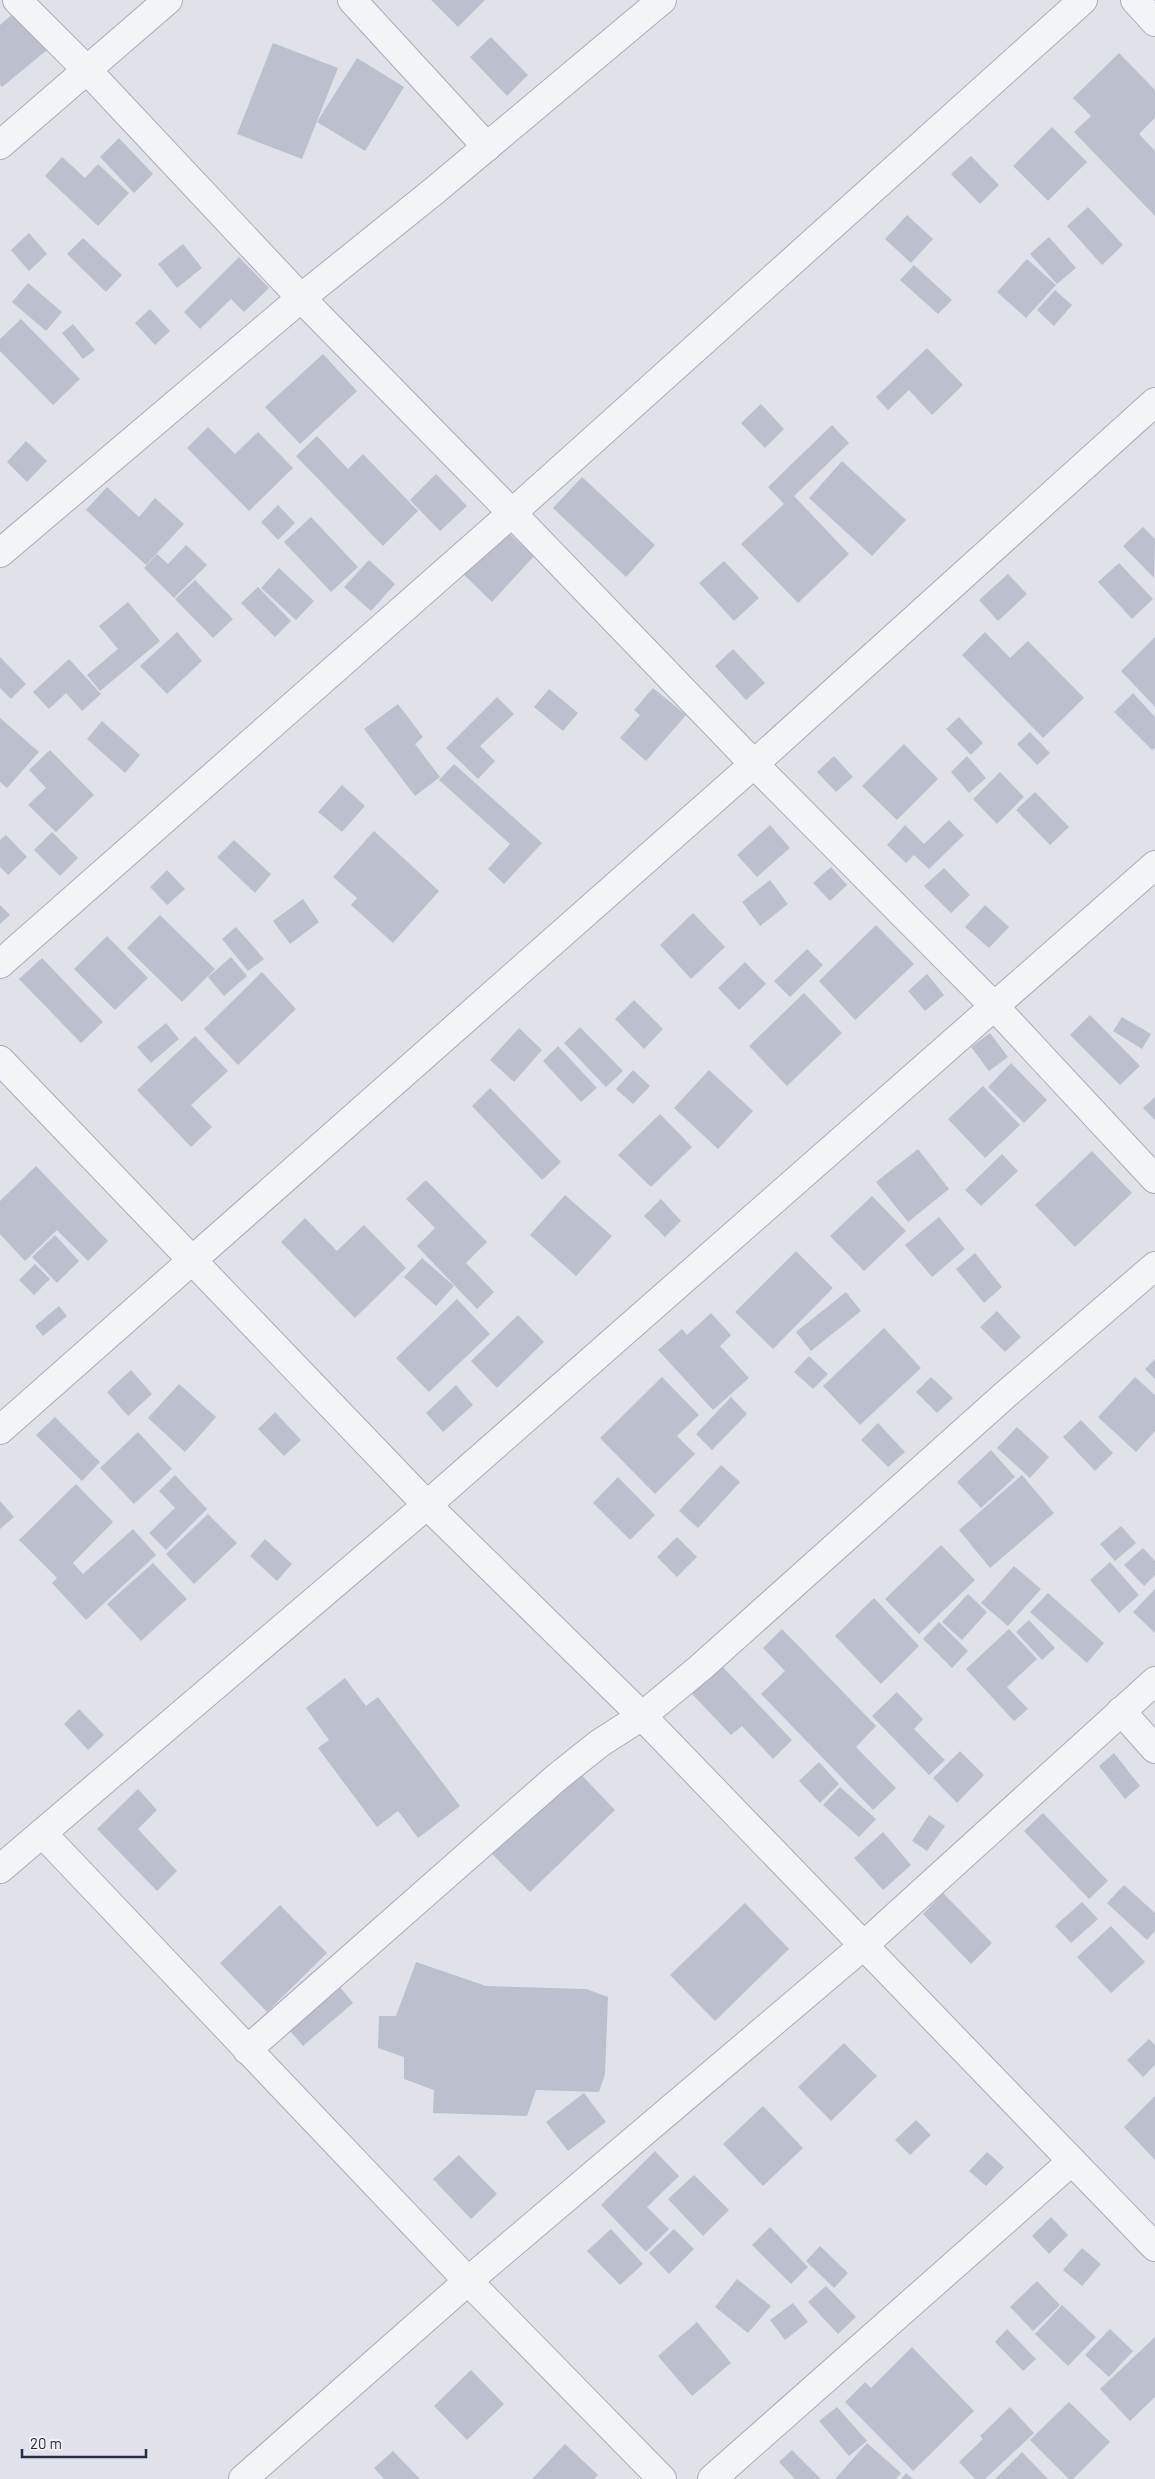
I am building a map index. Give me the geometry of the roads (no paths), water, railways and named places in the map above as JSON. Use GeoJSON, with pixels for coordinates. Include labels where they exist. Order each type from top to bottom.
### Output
{"type":"FeatureCollection","features":[{"type":"Feature","properties":{"kind":"street"},"geometry":{"type":"LineString","coordinates":[[17,0],[87,70],[301,298],[754,764],[995,1007],[1155,1179]]}},
{"type":"Feature","properties":{"kind":"street"},"geometry":{"type":"LineString","coordinates":[[0,145],[168,0]]}},
{"type":"Feature","properties":{"kind":"street"},"geometry":{"type":"LineString","coordinates":[[352,0],[487,147]]}},
{"type":"Feature","properties":{"kind":"street"},"geometry":{"type":"LineString","coordinates":[[0,553],[301,298],[487,147],[662,0]]}},
{"type":"Feature","properties":{"kind":"street"},"geometry":{"type":"LineString","coordinates":[[0,964],[512,513],[1083,0]]}},
{"type":"Feature","properties":{"kind":"street"},"geometry":{"type":"LineString","coordinates":[[1135,0],[1155,22]]}},
{"type":"Feature","properties":{"kind":"street"},"geometry":{"type":"LineString","coordinates":[[0,1430],[192,1258],[754,764],[1155,402]]}},
{"type":"Feature","properties":{"kind":"street"},"geometry":{"type":"LineString","coordinates":[[0,1869],[427,1505],[1155,865]]}},
{"type":"Feature","properties":{"kind":"street"},"geometry":{"type":"LineString","coordinates":[[0,1060],[427,1505],[642,1716],[1155,2247]]}},
{"type":"Feature","properties":{"kind":"street"},"geometry":{"type":"LineString","coordinates":[[247,2050],[556,1778],[600,1743],[642,1716],[700,1668],[1005,1395],[1155,1266]]}},
{"type":"Feature","properties":{"kind":"street"},"geometry":{"type":"LineString","coordinates":[[243,2479],[468,2281],[863,1946],[1155,1681]]}},
{"type":"Feature","properties":{"kind":"street"},"geometry":{"type":"LineString","coordinates":[[1121,1711],[1155,1749]]}},
{"type":"Feature","properties":{"kind":"street"},"geometry":{"type":"LineString","coordinates":[[42,1833],[468,2281],[662,2479]]}},
{"type":"Feature","properties":{"kind":"street"},"geometry":{"type":"LineString","coordinates":[[712,2479],[1072,2161]]}}]}
